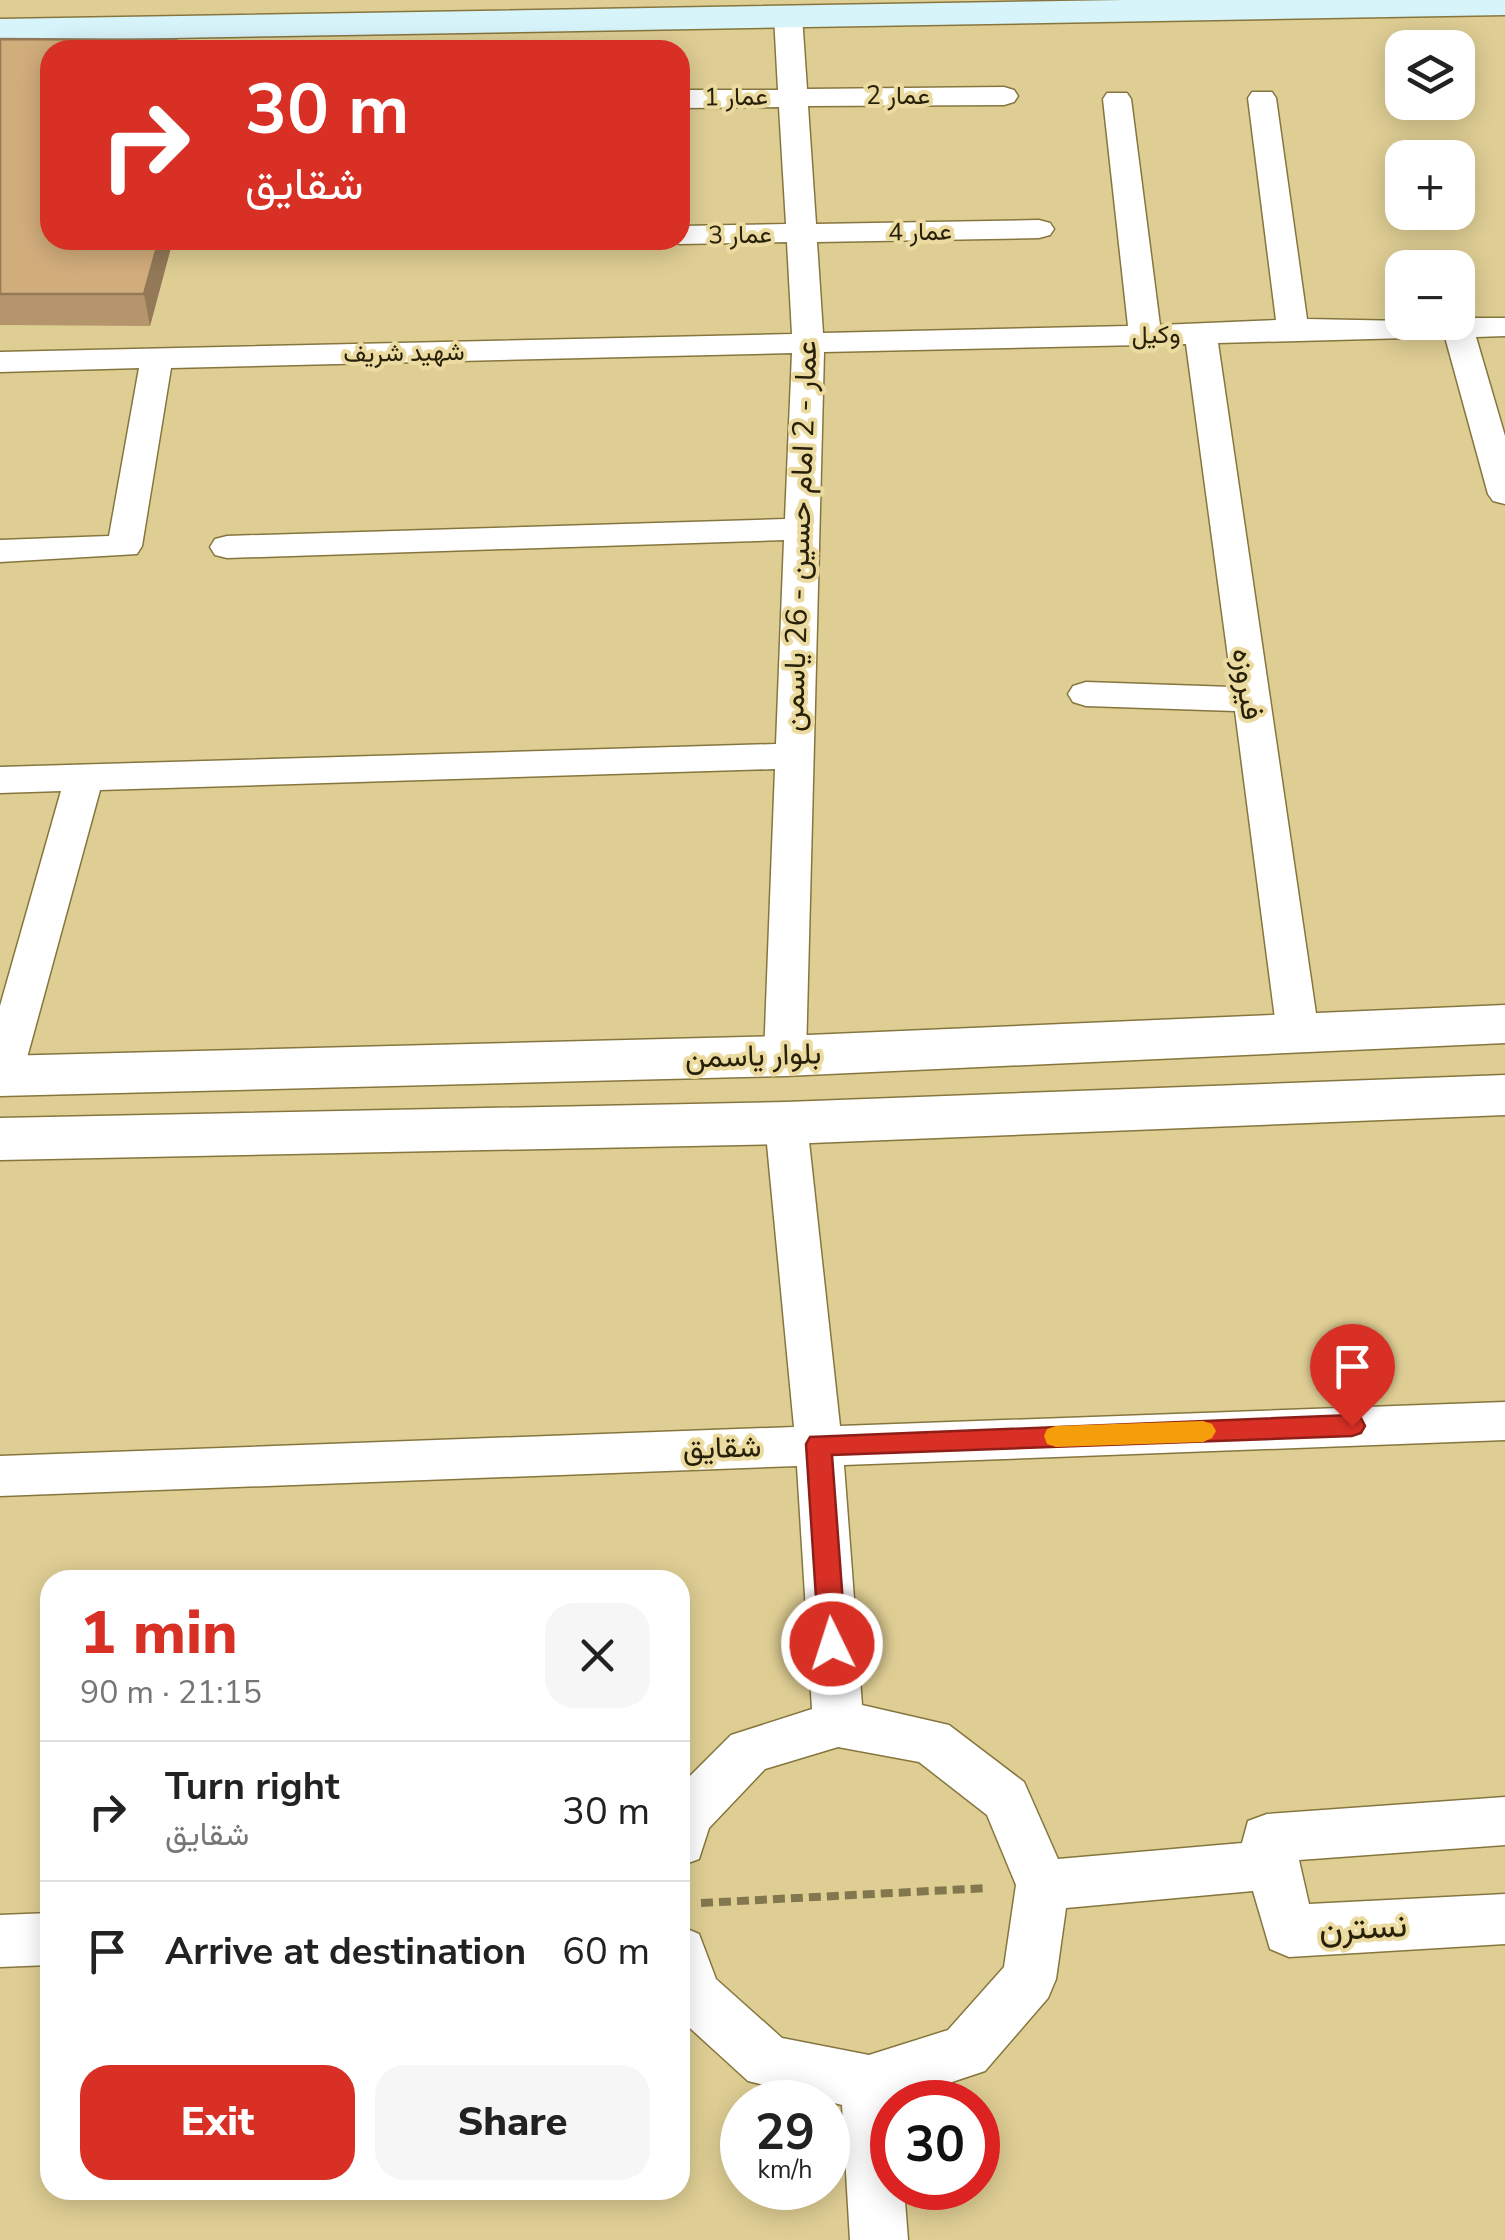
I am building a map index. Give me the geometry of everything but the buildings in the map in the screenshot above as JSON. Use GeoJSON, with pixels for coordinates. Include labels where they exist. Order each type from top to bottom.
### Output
{"type":"FeatureCollection","features":[{"type":"Feature","properties":{"kind":"main road"},"geometry":{"type":"LineString","coordinates":[[0,30],[1505,4]]}},
{"type":"Feature","properties":{"kind":"street","name":"عمار - 2 امام حسین - 26 یاسمن"},"geometry":{"type":"LineString","coordinates":[[785,1056],[808,344],[788,16]]}},
{"type":"Feature","properties":{"kind":"street","name":"عمار 2"},"geometry":{"type":"LineString","coordinates":[[793,96],[1004,96]]}},
{"type":"Feature","properties":{"kind":"street","name":"عمار 1"},"geometry":{"type":"LineString","coordinates":[[690,99],[793,96]]}},
{"type":"Feature","properties":{"kind":"street"},"geometry":{"type":"LineString","coordinates":[[1262,98],[1293,329]]}},
{"type":"Feature","properties":{"kind":"street"},"geometry":{"type":"LineString","coordinates":[[1118,99],[1144,336]]}},
{"type":"Feature","properties":{"kind":"street","name":"عمار 4"},"geometry":{"type":"LineString","coordinates":[[801,234],[1039,229]]}},
{"type":"Feature","properties":{"kind":"street","name":"عمار 3"},"geometry":{"type":"LineString","coordinates":[[690,236],[801,234]]}},
{"type":"Feature","properties":{"kind":"street","name":"وکیل"},"geometry":{"type":"LineString","coordinates":[[1475,328],[1505,327]]}},
{"type":"Feature","properties":{"kind":"street","name":"وکیل"},"geometry":{"type":"LineString","coordinates":[[808,344],[1385,328]]}},
{"type":"Feature","properties":{"kind":"street","name":"فیروزه"},"geometry":{"type":"LineString","coordinates":[[1201,334],[1298,1034]]}},
{"type":"Feature","properties":{"kind":"street"},"geometry":{"type":"LineString","coordinates":[[1461,340],[1505,494]]}},
{"type":"Feature","properties":{"kind":"street","name":"شهید شریف"},"geometry":{"type":"LineString","coordinates":[[0,362],[808,344]]}},
{"type":"Feature","properties":{"kind":"street"},"geometry":{"type":"LineString","coordinates":[[0,551],[126,546],[157,358]]}},
{"type":"Feature","properties":{"kind":"street"},"geometry":{"type":"LineString","coordinates":[[228,548],[801,529]]}},
{"type":"Feature","properties":{"kind":"street"},"geometry":{"type":"LineString","coordinates":[[1086,694],[1249,700]]}},
{"type":"Feature","properties":{"kind":"street"},"geometry":{"type":"LineString","coordinates":[[0,780],[794,756]]}},
{"type":"Feature","properties":{"kind":"street"},"geometry":{"type":"LineString","coordinates":[[1,1076],[84,778]]}},
{"type":"Feature","properties":{"kind":"street","name":"بلوار یاسمن"},"geometry":{"type":"LineString","coordinates":[[1,1076],[785,1056],[1505,1024]]}},
{"type":"Feature","properties":{"kind":"street"},"geometry":{"type":"LineString","coordinates":[[785,1056],[786,1123],[819,1444],[838,1724]]}},
{"type":"Feature","properties":{"kind":"street"},"geometry":{"type":"LineString","coordinates":[[0,1139],[786,1123],[1505,1096]]}},
{"type":"Feature","properties":{"kind":"street","name":"شقایق"},"geometry":{"type":"LineString","coordinates":[[0,1476],[1505,1420]]}},
{"type":"Feature","properties":{"kind":"street"},"geometry":{"type":"LineString","coordinates":[[690,1812],[749,1751],[838,1724],[931,1741],[1006,1799],[1043,1886],[1029,1979],[978,2038],[965,2052],[869,2083],[768,2062],[694,1996],[690,1983]]}},
{"type":"Feature","properties":{"kind":"street"},"geometry":{"type":"LineString","coordinates":[[1043,1886],[1273,1865],[1267,1838],[1505,1820]]}},
{"type":"Feature","properties":{"kind":"street","name":"نسترن"},"geometry":{"type":"LineString","coordinates":[[1273,1865],[1289,1931],[1505,1920]]}},
{"type":"Feature","properties":{"kind":"street"},"geometry":{"type":"LineString","coordinates":[[0,1942],[40,1940]]}},
{"type":"Feature","properties":{"kind":"street"},"geometry":{"type":"LineString","coordinates":[[869,2083],[879,2240]]}},
{"type":"Feature","properties":{"kind":"path"},"geometry":{"type":"LineString","coordinates":[[690,1904],[1043,1886]]}},
{"type":"Feature","properties":{"kind":"slow traffic"},"geometry":{"type":"LineString","coordinates":[[1056,1436],[1203,1431]]}},
{"type":"Feature","properties":{"kind":"route"},"geometry":{"type":"LineString","coordinates":[[832,1644],[819,1444],[1352,1426]]}}]}
